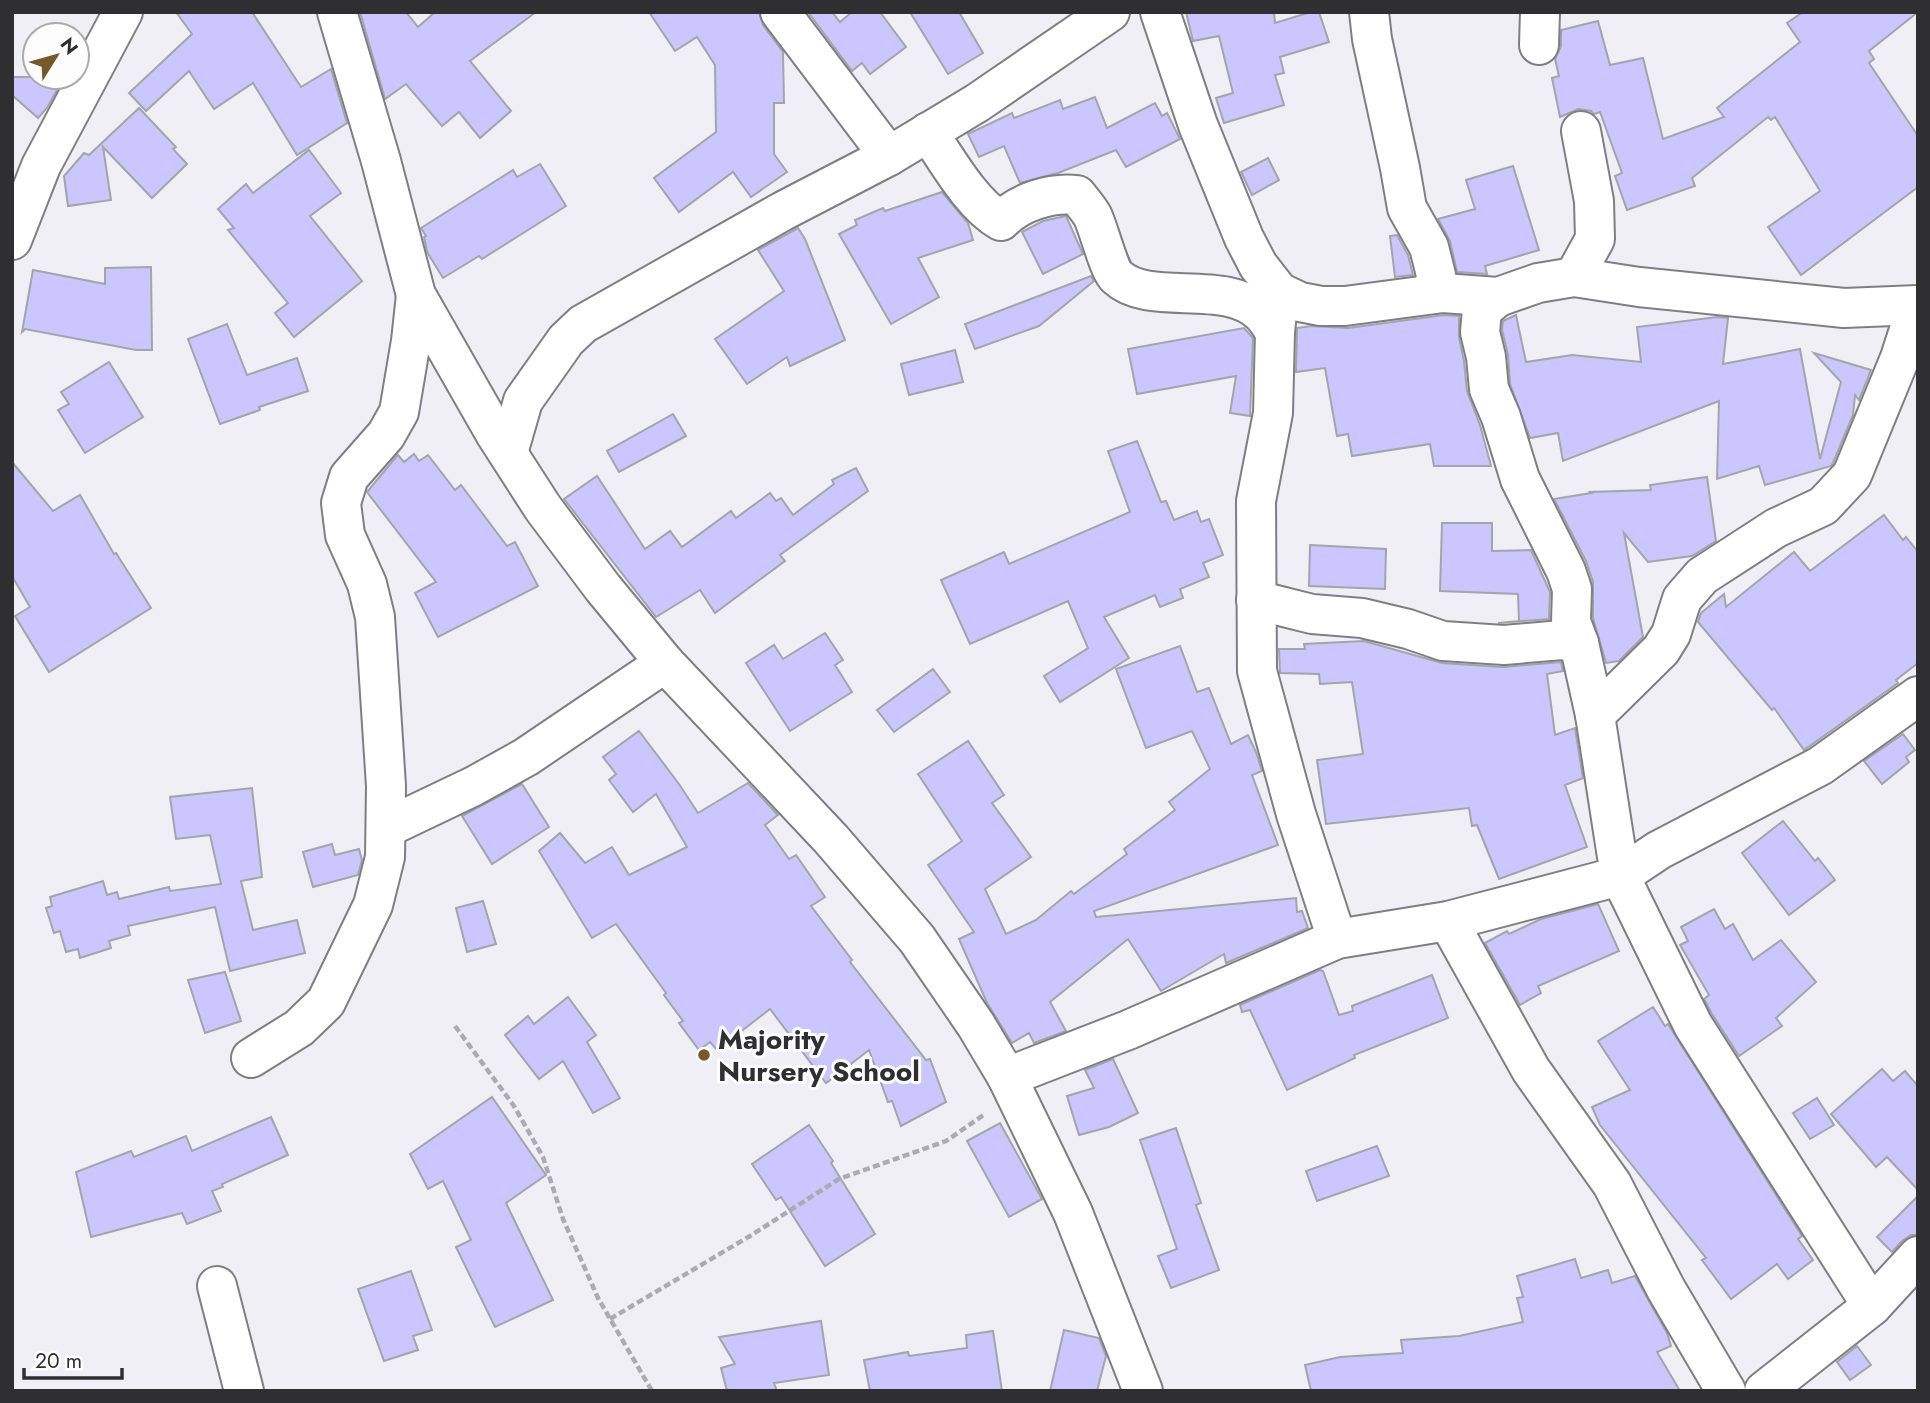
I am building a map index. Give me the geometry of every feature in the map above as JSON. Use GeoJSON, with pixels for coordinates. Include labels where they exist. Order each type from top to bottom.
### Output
{"type":"FeatureCollection","features":[{"type":"Feature","properties":{"kind":"street"},"geometry":{"type":"LineString","coordinates":[[12,240],[41,166],[123,12]]}},
{"type":"Feature","properties":{"kind":"street"},"geometry":{"type":"LineString","coordinates":[[337,12],[381,161],[416,295],[508,453],[543,508],[603,588],[666,663],[831,839],[917,939],[976,1025],[1007,1077],[1073,1213],[1143,1391]]}},
{"type":"Feature","properties":{"kind":"street"},"geometry":{"type":"LineString","coordinates":[[780,12],[888,156]]}},
{"type":"Feature","properties":{"kind":"street"},"geometry":{"type":"LineString","coordinates":[[508,453],[523,401],[566,340],[583,324],[759,224],[888,156],[977,103],[1110,12]]}},
{"type":"Feature","properties":{"kind":"street"},"geometry":{"type":"LineString","coordinates":[[1160,12],[1198,125],[1244,238],[1258,265],[1279,292],[1300,302],[1321,306],[1345,306],[1443,293],[1498,297]]}},
{"type":"Feature","properties":{"kind":"street"},"geometry":{"type":"LineString","coordinates":[[1369,12],[1372,39],[1401,168],[1406,208],[1429,247],[1436,275],[1433,294]]}},
{"type":"Feature","properties":{"kind":"street"},"geometry":{"type":"LineString","coordinates":[[1574,277],[1595,239],[1594,201],[1581,131]]}},
{"type":"Feature","properties":{"kind":"street"},"geometry":{"type":"LineString","coordinates":[[928,132],[963,183],[990,215],[1001,221],[1010,212],[1026,204],[1053,195],[1077,195],[1092,214],[1116,276],[1145,291],[1191,292],[1246,303],[1261,313],[1275,332]]}},
{"type":"Feature","properties":{"kind":"street"},"geometry":{"type":"LineString","coordinates":[[1595,715],[1661,650],[1671,634],[1682,599],[1702,576],[1776,528],[1824,506],[1852,475],[1891,382],[1918,305],[1844,309],[1639,287],[1574,277],[1538,283],[1498,297],[1482,310],[1480,332],[1489,389],[1501,417],[1520,479],[1566,571],[1572,589],[1571,622],[1579,643],[1595,715],[1620,876],[1693,1025],[1872,1306]]}},
{"type":"Feature","properties":{"kind":"street"},"geometry":{"type":"LineString","coordinates":[[1279,292],[1273,413],[1256,501],[1257,671],[1296,814],[1337,939]]}},
{"type":"Feature","properties":{"kind":"street"},"geometry":{"type":"LineString","coordinates":[[251,1058],[299,1028],[326,1002],[373,905],[385,857],[386,786],[375,617],[367,584],[345,535],[341,503],[349,477],[386,435],[399,412],[416,295]]}},
{"type":"Feature","properties":{"kind":"street"},"geometry":{"type":"LineString","coordinates":[[1256,600],[1312,614],[1362,618],[1443,641],[1504,645],[1562,640],[1579,643]]}},
{"type":"Feature","properties":{"kind":"street"},"geometry":{"type":"LineString","coordinates":[[386,828],[474,786],[526,757],[666,663]]}},
{"type":"Feature","properties":{"kind":"street"},"geometry":{"type":"LineString","coordinates":[[1007,1077],[1128,1030],[1337,939],[1448,921],[1620,876],[1659,850],[1820,766],[1918,696]]}},
{"type":"Feature","properties":{"kind":"street"},"geometry":{"type":"LineString","coordinates":[[1448,921],[1531,1070],[1612,1184],[1666,1289],[1726,1391]]}},
{"type":"Feature","properties":{"kind":"street"},"geometry":{"type":"LineString","coordinates":[[1764,1391],[1872,1306],[1918,1256]]}},
{"type":"Feature","properties":{"kind":"street"},"geometry":{"type":"LineString","coordinates":[[217,1286],[244,1391]]}},
{"type":"Feature","properties":{"kind":"path"},"geometry":{"type":"LineString","coordinates":[[455,1026],[514,1106],[543,1157],[563,1219],[610,1319],[652,1391]]}},
{"type":"Feature","properties":{"kind":"path"},"geometry":{"type":"LineString","coordinates":[[610,1319],[750,1236],[839,1179],[946,1141],[986,1113],[1007,1077]]}},
{"type":"Feature","properties":{"kind":"building"},"geometry":{"type":"Polygon","coordinates":[[[176,12],[252,12],[301,87],[331,69],[347,123],[297,155],[253,83],[214,109],[189,71],[146,111],[129,93],[192,34],[176,12]]]}},
{"type":"Feature","properties":{"kind":"building"},"geometry":{"type":"Polygon","coordinates":[[[360,12],[406,12],[418,27],[435,12],[536,12],[470,61],[511,111],[480,138],[459,112],[442,126],[406,84],[385,99],[360,12]]]}},
{"type":"Feature","properties":{"kind":"building"},"geometry":{"type":"Polygon","coordinates":[[[649,12],[759,12],[763,25],[783,52],[784,103],[774,103],[774,154],[787,172],[751,197],[733,172],[679,212],[654,178],[716,132],[715,65],[697,37],[675,51],[649,12]]]}},
{"type":"Feature","properties":{"kind":"building"},"geometry":{"type":"Polygon","coordinates":[[[808,12],[832,12],[840,22],[852,12],[880,12],[906,47],[870,74],[862,63],[852,71],[808,12]]]}},
{"type":"Feature","properties":{"kind":"building"},"geometry":{"type":"Polygon","coordinates":[[[910,12],[959,12],[983,53],[948,74],[910,12]]]}},
{"type":"Feature","properties":{"kind":"building"},"geometry":{"type":"Polygon","coordinates":[[[1186,12],[1274,12],[1275,23],[1319,12],[1329,42],[1280,57],[1284,73],[1275,75],[1284,105],[1224,123],[1216,98],[1233,93],[1219,36],[1193,41],[1186,12]]]}},
{"type":"Feature","properties":{"kind":"building"},"geometry":{"type":"Polygon","coordinates":[[[1803,12],[1918,12],[1869,51],[1874,59],[1869,63],[1918,136],[1918,187],[1801,275],[1768,227],[1820,191],[1775,117],[1771,120],[1768,117],[1692,178],[1695,186],[1627,210],[1615,176],[1622,173],[1600,112],[1594,114],[1578,109],[1560,117],[1552,78],[1559,76],[1555,59],[1561,46],[1561,30],[1598,21],[1610,65],[1643,58],[1663,139],[1724,117],[1717,108],[1800,42],[1787,23],[1803,12]]]}},
{"type":"Feature","properties":{"kind":"building"},"geometry":{"type":"Polygon","coordinates":[[[12,77],[21,77],[21,91],[56,91],[38,118],[12,95],[12,77]]]}},
{"type":"Feature","properties":{"kind":"building"},"geometry":{"type":"Polygon","coordinates":[[[1095,97],[1107,128],[1155,103],[1162,116],[1167,113],[1180,139],[1126,167],[1116,150],[1058,173],[1020,183],[1004,146],[979,157],[968,134],[1012,113],[1014,118],[1060,100],[1063,109],[1095,97]]]}},
{"type":"Feature","properties":{"kind":"building"},"geometry":{"type":"Polygon","coordinates":[[[139,108],[176,147],[173,149],[187,164],[152,198],[103,147],[111,200],[68,206],[64,176],[84,153],[89,155],[139,108]]]}},
{"type":"Feature","properties":{"kind":"building"},"geometry":{"type":"Polygon","coordinates":[[[309,150],[341,193],[310,216],[362,281],[294,337],[275,313],[288,303],[228,230],[234,228],[218,209],[246,184],[253,193],[309,150]]]}},
{"type":"Feature","properties":{"kind":"building"},"geometry":{"type":"Polygon","coordinates":[[[1268,158],[1279,180],[1252,195],[1241,172],[1268,158]]]}},
{"type":"Feature","properties":{"kind":"building"},"geometry":{"type":"Polygon","coordinates":[[[540,164],[566,206],[482,259],[479,256],[443,278],[427,252],[426,236],[421,228],[513,170],[517,177],[540,164]]]}},
{"type":"Feature","properties":{"kind":"building"},"geometry":{"type":"Polygon","coordinates":[[[1513,166],[1539,250],[1485,266],[1487,274],[1457,272],[1450,241],[1438,219],[1475,209],[1466,180],[1513,166]]]}},
{"type":"Feature","properties":{"kind":"building"},"geometry":{"type":"Polygon","coordinates":[[[942,192],[968,223],[973,240],[918,258],[939,297],[891,324],[839,234],[857,225],[855,220],[883,208],[885,211],[942,192]]]}},
{"type":"Feature","properties":{"kind":"building"},"geometry":{"type":"Polygon","coordinates":[[[1066,216],[1083,254],[1043,274],[1022,232],[1043,221],[1066,216]]]}},
{"type":"Feature","properties":{"kind":"building"},"geometry":{"type":"Polygon","coordinates":[[[798,228],[805,239],[845,340],[790,366],[787,357],[747,384],[715,339],[784,291],[758,250],[798,228]]]}},
{"type":"Feature","properties":{"kind":"building"},"geometry":{"type":"Polygon","coordinates":[[[1397,235],[1408,255],[1413,275],[1395,277],[1390,236],[1397,235]]]}},
{"type":"Feature","properties":{"kind":"building"},"geometry":{"type":"Polygon","coordinates":[[[151,267],[152,350],[136,350],[25,329],[22,332],[33,270],[105,284],[105,268],[151,267]]]}},
{"type":"Feature","properties":{"kind":"building"},"geometry":{"type":"Polygon","coordinates":[[[1091,276],[1094,281],[1039,326],[975,349],[965,324],[1091,276]]]}},
{"type":"Feature","properties":{"kind":"building"},"geometry":{"type":"Polygon","coordinates":[[[1444,315],[1459,316],[1459,337],[1467,391],[1491,466],[1434,466],[1430,444],[1352,456],[1348,434],[1337,436],[1325,368],[1296,372],[1297,328],[1348,328],[1444,315]]]}},
{"type":"Feature","properties":{"kind":"building"},"geometry":{"type":"Polygon","coordinates":[[[1516,315],[1526,362],[1572,355],[1641,362],[1637,327],[1717,317],[1728,318],[1723,364],[1800,349],[1820,459],[1841,382],[1814,353],[1871,370],[1859,400],[1855,395],[1853,415],[1831,466],[1765,485],[1759,466],[1717,479],[1719,401],[1563,461],[1558,433],[1530,438],[1510,384],[1508,355],[1502,330],[1503,321],[1516,315]]]}},
{"type":"Feature","properties":{"kind":"building"},"geometry":{"type":"Polygon","coordinates":[[[227,324],[247,375],[297,358],[308,391],[259,407],[260,410],[220,424],[188,339],[227,324]]]}},
{"type":"Feature","properties":{"kind":"building"},"geometry":{"type":"Polygon","coordinates":[[[1244,328],[1253,338],[1250,416],[1230,413],[1236,376],[1137,394],[1128,349],[1244,328]]]}},
{"type":"Feature","properties":{"kind":"building"},"geometry":{"type":"Polygon","coordinates":[[[955,350],[963,382],[909,395],[901,364],[955,350]]]}},
{"type":"Feature","properties":{"kind":"building"},"geometry":{"type":"Polygon","coordinates":[[[109,362],[143,417],[85,453],[58,410],[69,404],[61,392],[109,362]]]}},
{"type":"Feature","properties":{"kind":"building"},"geometry":{"type":"Polygon","coordinates":[[[673,414],[686,436],[619,472],[607,451],[673,414]]]}},
{"type":"Feature","properties":{"kind":"building"},"geometry":{"type":"Polygon","coordinates":[[[1137,441],[1161,502],[1166,501],[1174,520],[1197,511],[1201,522],[1209,519],[1223,555],[1203,563],[1209,577],[1180,589],[1183,598],[1160,607],[1155,595],[1104,617],[1129,658],[1060,702],[1044,676],[1088,648],[1068,601],[970,644],[941,580],[1004,552],[1009,564],[1130,512],[1108,451],[1137,441]]]}},
{"type":"Feature","properties":{"kind":"building"},"geometry":{"type":"Polygon","coordinates":[[[414,454],[419,461],[428,455],[455,490],[461,485],[507,546],[515,542],[538,586],[438,637],[415,593],[436,582],[367,492],[398,455],[404,462],[414,454]]]}},
{"type":"Feature","properties":{"kind":"building"},"geometry":{"type":"Polygon","coordinates":[[[12,462],[53,511],[80,495],[114,554],[116,553],[151,608],[49,672],[15,616],[30,607],[12,576],[12,462]]]}},
{"type":"Feature","properties":{"kind":"building"},"geometry":{"type":"Polygon","coordinates":[[[856,468],[868,491],[780,555],[785,561],[715,613],[700,590],[656,617],[564,499],[597,476],[645,549],[670,531],[682,547],[731,511],[736,518],[770,493],[776,501],[781,498],[793,515],[834,484],[832,480],[856,468]]]}},
{"type":"Feature","properties":{"kind":"building"},"geometry":{"type":"Polygon","coordinates":[[[1707,477],[1716,541],[1692,556],[1648,562],[1624,533],[1643,637],[1619,661],[1606,663],[1593,618],[1593,582],[1586,561],[1554,499],[1590,492],[1651,490],[1650,485],[1707,477]]]}},
{"type":"Feature","properties":{"kind":"building"},"geometry":{"type":"Polygon","coordinates":[[[1884,515],[1903,540],[1906,537],[1918,552],[1918,663],[1896,680],[1898,683],[1804,750],[1774,708],[1772,710],[1698,622],[1701,613],[1724,594],[1726,607],[1794,552],[1810,571],[1884,515]]]}},
{"type":"Feature","properties":{"kind":"building"},"geometry":{"type":"Polygon","coordinates":[[[1442,523],[1492,523],[1492,551],[1531,550],[1550,592],[1549,619],[1498,623],[1519,621],[1518,594],[1440,591],[1442,523]]]}},
{"type":"Feature","properties":{"kind":"building"},"geometry":{"type":"Polygon","coordinates":[[[1310,545],[1386,549],[1385,589],[1309,586],[1310,545]]]}},
{"type":"Feature","properties":{"kind":"building"},"geometry":{"type":"Polygon","coordinates":[[[825,633],[843,660],[835,665],[852,692],[790,731],[746,663],[774,645],[783,659],[825,633]]]}},
{"type":"Feature","properties":{"kind":"building"},"geometry":{"type":"Polygon","coordinates":[[[1364,641],[1442,663],[1503,667],[1561,662],[1563,671],[1547,674],[1555,735],[1575,728],[1583,778],[1565,785],[1587,847],[1499,879],[1477,825],[1472,826],[1469,808],[1326,824],[1317,760],[1363,754],[1352,682],[1320,684],[1319,674],[1280,673],[1279,649],[1305,649],[1304,644],[1364,641]]]}},
{"type":"Feature","properties":{"kind":"building"},"geometry":{"type":"Polygon","coordinates":[[[1180,646],[1197,692],[1209,688],[1231,744],[1248,735],[1262,771],[1252,775],[1278,845],[1094,911],[1096,917],[1296,898],[1297,912],[1302,911],[1308,928],[1226,963],[1224,954],[1161,991],[1128,939],[1050,1002],[1066,1031],[1034,1043],[1029,1033],[1012,1043],[987,1003],[959,939],[974,932],[928,865],[962,841],[918,774],[968,741],[1004,795],[992,803],[1031,857],[985,889],[1006,934],[1036,920],[1071,891],[1074,894],[1127,854],[1124,849],[1175,810],[1169,802],[1210,769],[1192,731],[1146,748],[1116,669],[1180,646]]]}},
{"type":"Feature","properties":{"kind":"building"},"geometry":{"type":"Polygon","coordinates":[[[933,669],[950,692],[894,732],[877,710],[933,669]]]}},
{"type":"Feature","properties":{"kind":"building"},"geometry":{"type":"Polygon","coordinates":[[[639,731],[698,813],[748,783],[778,815],[765,825],[789,859],[796,855],[825,897],[811,906],[852,960],[850,962],[926,1060],[930,1059],[946,1102],[901,1126],[892,1101],[888,1102],[869,1050],[826,1083],[770,1009],[717,1050],[710,1042],[699,1050],[679,1023],[683,1021],[664,995],[666,993],[616,924],[592,938],[539,851],[560,833],[585,863],[612,847],[629,875],[687,847],[656,794],[633,812],[609,780],[616,774],[603,757],[639,731]]]}},
{"type":"Feature","properties":{"kind":"building"},"geometry":{"type":"Polygon","coordinates":[[[1903,734],[1915,750],[1906,757],[1909,762],[1882,784],[1864,761],[1903,734]]]}},
{"type":"Feature","properties":{"kind":"building"},"geometry":{"type":"Polygon","coordinates":[[[522,784],[549,827],[492,864],[462,816],[522,784]]]}},
{"type":"Feature","properties":{"kind":"building"},"geometry":{"type":"Polygon","coordinates":[[[252,788],[262,877],[241,881],[253,930],[297,920],[305,953],[230,971],[215,907],[128,926],[130,935],[109,941],[111,948],[80,958],[78,949],[66,952],[60,931],[54,933],[46,908],[52,906],[50,897],[103,881],[107,895],[117,892],[119,899],[169,887],[170,891],[221,884],[210,835],[176,839],[170,797],[252,788]]]}},
{"type":"Feature","properties":{"kind":"building"},"geometry":{"type":"Polygon","coordinates":[[[1783,821],[1815,861],[1818,858],[1835,880],[1789,915],[1742,853],[1783,821]]]}},
{"type":"Feature","properties":{"kind":"building"},"geometry":{"type":"Polygon","coordinates":[[[332,844],[335,855],[359,849],[362,860],[358,875],[313,887],[303,852],[332,844]]]}},
{"type":"Feature","properties":{"kind":"building"},"geometry":{"type":"Polygon","coordinates":[[[483,901],[496,944],[467,952],[456,908],[483,901]]]}},
{"type":"Feature","properties":{"kind":"building"},"geometry":{"type":"Polygon","coordinates":[[[1598,904],[1619,951],[1538,986],[1541,993],[1520,1005],[1485,943],[1507,931],[1509,934],[1541,919],[1598,904]]]}},
{"type":"Feature","properties":{"kind":"building"},"geometry":{"type":"Polygon","coordinates":[[[1714,909],[1725,929],[1733,924],[1753,960],[1781,940],[1816,982],[1776,1018],[1782,1026],[1739,1056],[1704,999],[1709,995],[1680,945],[1688,941],[1681,927],[1714,909]]]}},
{"type":"Feature","properties":{"kind":"building"},"geometry":{"type":"Polygon","coordinates":[[[1323,971],[1339,1015],[1353,1011],[1352,1006],[1432,975],[1448,1018],[1354,1055],[1355,1058],[1287,1090],[1250,1010],[1242,1012],[1240,1005],[1323,971]]]}},
{"type":"Feature","properties":{"kind":"building"},"geometry":{"type":"Polygon","coordinates":[[[225,972],[241,1021],[205,1033],[188,980],[225,972]]]}},
{"type":"Feature","properties":{"kind":"building"},"geometry":{"type":"Polygon","coordinates":[[[568,997],[596,1035],[587,1042],[620,1098],[593,1113],[563,1061],[539,1079],[505,1035],[528,1016],[534,1024],[568,997]]]}},
{"type":"Feature","properties":{"kind":"building"},"geometry":{"type":"Polygon","coordinates":[[[1653,1007],[1665,1026],[1668,1024],[1802,1236],[1798,1239],[1813,1260],[1788,1279],[1777,1264],[1731,1299],[1702,1260],[1706,1258],[1600,1125],[1592,1107],[1630,1090],[1598,1041],[1653,1007]]]}},
{"type":"Feature","properties":{"kind":"building"},"geometry":{"type":"Polygon","coordinates":[[[1113,1059],[1138,1113],[1109,1127],[1079,1135],[1067,1096],[1094,1088],[1085,1070],[1113,1059]]]}},
{"type":"Feature","properties":{"kind":"building"},"geometry":{"type":"Polygon","coordinates":[[[1882,1069],[1893,1081],[1905,1071],[1918,1086],[1918,1190],[1887,1157],[1876,1167],[1831,1114],[1882,1069]]]}},
{"type":"Feature","properties":{"kind":"building"},"geometry":{"type":"Polygon","coordinates":[[[492,1097],[546,1175],[506,1203],[553,1300],[495,1327],[456,1247],[471,1240],[443,1181],[428,1189],[410,1154],[492,1097]]]}},
{"type":"Feature","properties":{"kind":"building"},"geometry":{"type":"Polygon","coordinates":[[[1817,1098],[1834,1125],[1810,1139],[1793,1113],[1817,1098]]]}},
{"type":"Feature","properties":{"kind":"building"},"geometry":{"type":"Polygon","coordinates":[[[271,1117],[288,1155],[212,1191],[221,1211],[187,1224],[182,1213],[91,1237],[76,1172],[131,1151],[134,1157],[186,1136],[192,1151],[271,1117]]]}},
{"type":"Feature","properties":{"kind":"building"},"geometry":{"type":"Polygon","coordinates":[[[1000,1123],[1042,1199],[1009,1217],[967,1141],[1000,1123]]]}},
{"type":"Feature","properties":{"kind":"building"},"geometry":{"type":"Polygon","coordinates":[[[809,1125],[875,1234],[825,1266],[781,1197],[776,1200],[752,1164],[809,1125]]]}},
{"type":"Feature","properties":{"kind":"building"},"geometry":{"type":"Polygon","coordinates":[[[1176,1128],[1201,1203],[1196,1205],[1219,1270],[1171,1288],[1158,1256],[1177,1249],[1140,1140],[1176,1128]]]}},
{"type":"Feature","properties":{"kind":"building"},"geometry":{"type":"Polygon","coordinates":[[[1377,1146],[1389,1176],[1317,1201],[1306,1171],[1377,1146]]]}},
{"type":"Feature","properties":{"kind":"building"},"geometry":{"type":"Polygon","coordinates":[[[1918,1196],[1918,1235],[1911,1235],[1892,1252],[1877,1237],[1918,1196]]]}},
{"type":"Feature","properties":{"kind":"building"},"geometry":{"type":"Polygon","coordinates":[[[1575,1259],[1581,1278],[1608,1270],[1612,1283],[1635,1276],[1667,1333],[1671,1346],[1657,1352],[1680,1391],[1311,1391],[1305,1365],[1340,1357],[1403,1353],[1401,1340],[1459,1336],[1523,1322],[1517,1298],[1523,1297],[1517,1276],[1575,1259]]]}},
{"type":"Feature","properties":{"kind":"building"},"geometry":{"type":"Polygon","coordinates":[[[411,1271],[432,1330],[413,1336],[418,1350],[384,1361],[358,1289],[411,1271]]]}},
{"type":"Feature","properties":{"kind":"building"},"geometry":{"type":"Polygon","coordinates":[[[821,1321],[829,1375],[774,1383],[777,1391],[727,1391],[721,1368],[735,1364],[719,1337],[821,1321]]]}},
{"type":"Feature","properties":{"kind":"building"},"geometry":{"type":"Polygon","coordinates":[[[1064,1330],[1099,1338],[1106,1356],[1097,1391],[1050,1391],[1064,1330]]]}},
{"type":"Feature","properties":{"kind":"building"},"geometry":{"type":"Polygon","coordinates":[[[993,1331],[1002,1391],[870,1391],[864,1360],[908,1352],[909,1356],[967,1348],[966,1335],[993,1331]]]}},
{"type":"Feature","properties":{"kind":"building"},"geometry":{"type":"Polygon","coordinates":[[[1857,1346],[1871,1365],[1850,1380],[1837,1362],[1857,1346]]]}},
{"type":"Feature","properties":{"kind":"place","name":"Majority Nursery School"},"geometry":{"type":"Point","coordinates":[704,1055]}}]}
